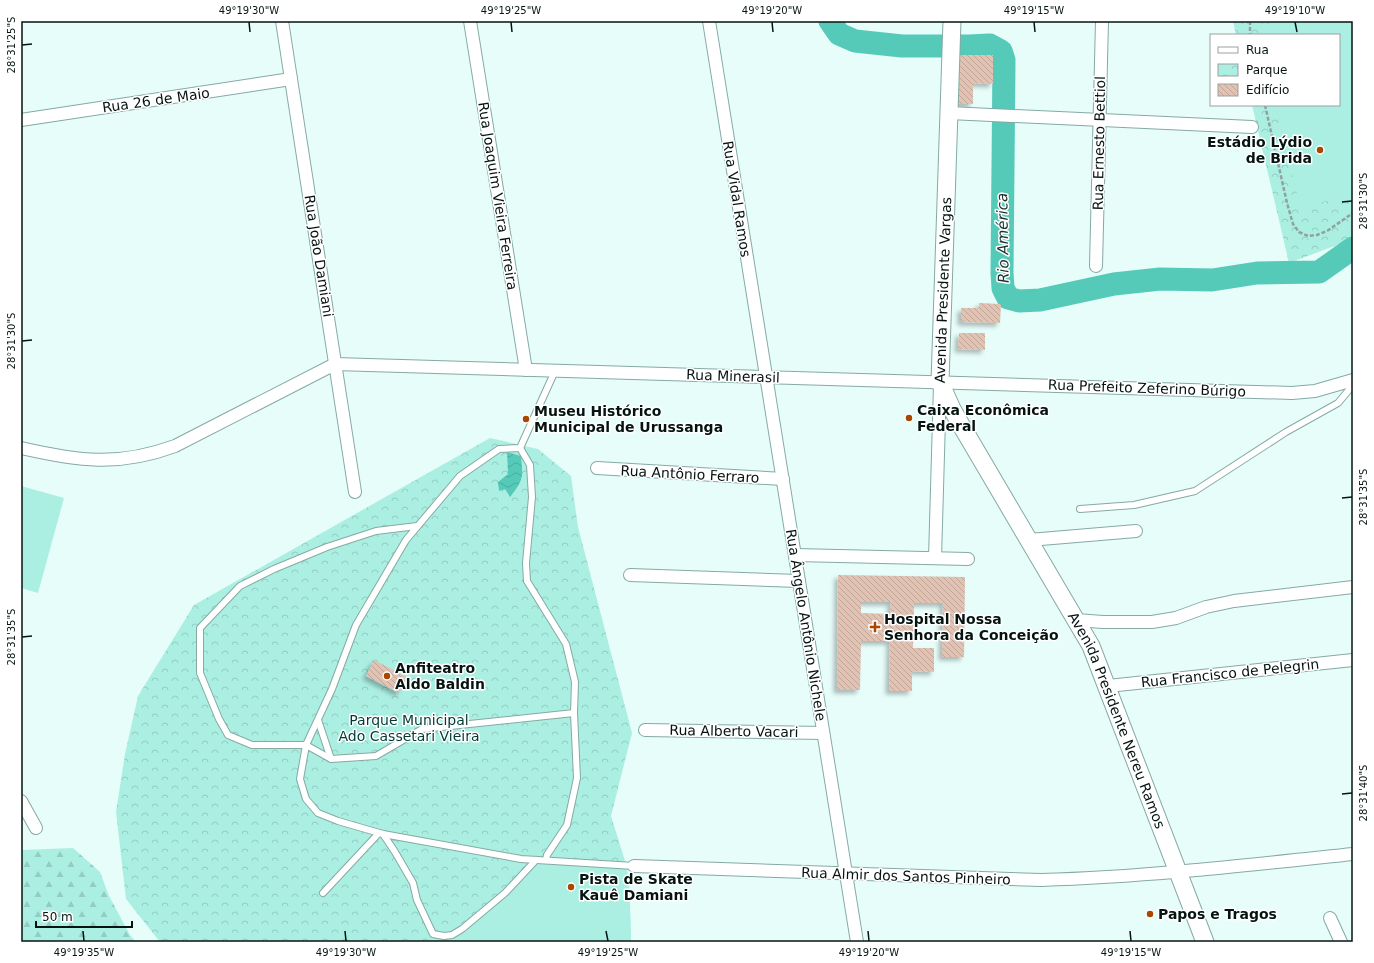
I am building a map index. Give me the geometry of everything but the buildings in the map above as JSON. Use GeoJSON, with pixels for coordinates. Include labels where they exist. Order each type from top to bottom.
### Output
{"type":"FeatureCollection","features":[{"type":"Feature","properties":{"kind":"street","name":"Rua João Damiani"},"geometry":{"type":"LineString","coordinates":[[282,21],[355,492]]}},
{"type":"Feature","properties":{"kind":"street","name":"Rua Joaquim Vieira Ferreira"},"geometry":{"type":"LineString","coordinates":[[470,21],[526,370]]}},
{"type":"Feature","properties":{"kind":"street","name":"Rua Vidal Ramos"},"geometry":{"type":"LineString","coordinates":[[709,21],[766,377]]}},
{"type":"Feature","properties":{"kind":"street","name":"Avenida Presidente Vargas"},"geometry":{"type":"LineString","coordinates":[[935,558],[952,21]]}},
{"type":"Feature","properties":{"kind":"street","name":"Rua Ernesto Bettiol"},"geometry":{"type":"LineString","coordinates":[[1096,266],[1102,21]]}},
{"type":"Feature","properties":{"kind":"street","name":"Rua 26 de Maio"},"geometry":{"type":"LineString","coordinates":[[21,120],[291,80]]}},
{"type":"Feature","properties":{"kind":"street"},"geometry":{"type":"LineString","coordinates":[[949,113],[1252,126]]}},
{"type":"Feature","properties":{"kind":"street","name":"Rua Minerasil"},"geometry":{"type":"LineString","coordinates":[[335,364],[940,382]]}},
{"type":"Feature","properties":{"kind":"street"},"geometry":{"type":"LineString","coordinates":[[21,448],[61,457],[85,460],[135,458],[159,452],[175,446],[335,364]]}},
{"type":"Feature","properties":{"kind":"street","name":"Rua Ângelo Antônio Nichele"},"geometry":{"type":"LineString","coordinates":[[766,377],[857,942]]}},
{"type":"Feature","properties":{"kind":"street","name":"Rua Prefeito Zeferino Búrigo"},"geometry":{"type":"LineString","coordinates":[[940,382],[1292,393],[1315,391],[1353,380]]}},
{"type":"Feature","properties":{"kind":"street","name":"Avenida Presidente Nereu Ramos"},"geometry":{"type":"LineString","coordinates":[[940,382],[960,425],[1091,646],[1108,686],[1205,942]]}},
{"type":"Feature","properties":{"kind":"street","name":"Rua Antônio Ferraro"},"geometry":{"type":"LineString","coordinates":[[597,468],[782,479]]}},
{"type":"Feature","properties":{"kind":"street"},"geometry":{"type":"LineString","coordinates":[[1029,540],[1136,530]]}},
{"type":"Feature","properties":{"kind":"street"},"geometry":{"type":"LineString","coordinates":[[795,555],[968,559]]}},
{"type":"Feature","properties":{"kind":"street"},"geometry":{"type":"LineString","coordinates":[[630,575],[799,581]]}},
{"type":"Feature","properties":{"kind":"street"},"geometry":{"type":"LineString","coordinates":[[1076,620],[1110,623],[1152,622],[1176,618],[1206,607],[1234,601],[1353,587]]}},
{"type":"Feature","properties":{"kind":"street","name":"Rua Francisco de Pelegrin"},"geometry":{"type":"LineString","coordinates":[[1108,686],[1353,660]]}},
{"type":"Feature","properties":{"kind":"street","name":"Rua Alberto Vacari"},"geometry":{"type":"LineString","coordinates":[[645,730],[823,733]]}},
{"type":"Feature","properties":{"kind":"street"},"geometry":{"type":"LineString","coordinates":[[21,801],[36,828]]}},
{"type":"Feature","properties":{"kind":"street","name":"Rua Almir dos Santos Pinheiro"},"geometry":{"type":"LineString","coordinates":[[634,866],[1041,880],[1104,878],[1178,872],[1353,854]]}},
{"type":"Feature","properties":{"kind":"street"},"geometry":{"type":"LineString","coordinates":[[1330,918],[1341,942]]}},
{"type":"Feature","properties":{"kind":"lane"},"geometry":{"type":"LineString","coordinates":[[520,448],[555,371]]}},
{"type":"Feature","properties":{"kind":"lane"},"geometry":{"type":"LineString","coordinates":[[1080,509],[1134,505],[1195,491],[1286,432],[1338,403],[1353,385]]}},
{"type":"Feature","properties":{"kind":"lane"},"geometry":{"type":"LineString","coordinates":[[520,448],[499,449],[460,476],[406,540],[356,625],[332,689],[306,745],[300,778],[306,799],[318,813],[338,821],[381,834],[521,859],[634,866]]}},
{"type":"Feature","properties":{"kind":"lane"},"geometry":{"type":"LineString","coordinates":[[520,448],[530,465],[532,497],[526,562],[527,581],[566,644],[575,682],[574,713],[577,778],[574,797],[567,825],[546,860]]}},
{"type":"Feature","properties":{"kind":"lane"},"geometry":{"type":"LineString","coordinates":[[417,526],[376,531],[327,547],[254,579],[240,586],[200,628],[200,673],[219,719],[228,735],[252,746],[306,745],[331,759],[376,756],[422,729],[574,713]]}},
{"type":"Feature","properties":{"kind":"lane"},"geometry":{"type":"LineString","coordinates":[[318,720],[331,759]]}},
{"type":"Feature","properties":{"kind":"lane"},"geometry":{"type":"LineString","coordinates":[[381,834],[395,852],[413,884],[417,900],[433,934],[444,936],[452,935],[462,929],[505,893],[536,860]]}},
{"type":"Feature","properties":{"kind":"lane"},"geometry":{"type":"LineString","coordinates":[[323,893],[381,834]]}},
{"type":"Feature","properties":{"kind":"path"},"geometry":{"type":"LineString","coordinates":[[1250,21],[1250,34]]}},
{"type":"Feature","properties":{"kind":"path"},"geometry":{"type":"LineString","coordinates":[[1265,106],[1287,203],[1293,224],[1299,232],[1308,236],[1317,235],[1327,231],[1353,213]]}},
{"type":"Feature","properties":{"kind":"green space"},"geometry":{"type":"Polygon","coordinates":[[[1233,21],[1353,21],[1353,239],[1289,263],[1252,106],[1340,106],[1340,34],[1236,34],[1233,21]]]}},
{"type":"Feature","properties":{"kind":"green space","name":"Estádio Lýdio de Brida"},"geometry":{"type":"Polygon","coordinates":[[[1288,21],[1353,21],[1353,195],[1300,207],[1276,106],[1340,106],[1340,34],[1260,34],[1258,28],[1288,21]]]}},
{"type":"Feature","properties":{"kind":"green space","name":"Parque Municipal Ado Cassetari Vieira"},"geometry":{"type":"Polygon","coordinates":[[[490,438],[538,449],[571,476],[578,527],[632,733],[611,816],[629,879],[631,942],[160,942],[126,899],[116,812],[125,754],[138,696],[194,605],[490,438]]]}},
{"type":"Feature","properties":{"kind":"green space"},"geometry":{"type":"Polygon","coordinates":[[[21,486],[64,498],[38,593],[21,588],[21,486]]]}},
{"type":"Feature","properties":{"kind":"green space"},"geometry":{"type":"Polygon","coordinates":[[[73,848],[100,872],[109,896],[130,935],[136,942],[21,942],[21,850],[73,848]]]}},
{"type":"Feature","properties":{"kind":"green space","name":"Pista de Skate Kauê Damiani"},"geometry":{"type":"Polygon","coordinates":[[[538,864],[627,869],[631,942],[461,942],[460,936],[538,864]]]}},
{"type":"Feature","properties":{"kind":"water"},"geometry":{"type":"Polygon","coordinates":[[[507,452],[521,456],[522,469],[522,478],[510,497],[505,489],[499,491],[498,482],[508,474],[507,452]]]}},
{"type":"Feature","properties":{"kind":"waterway","name":"Rio América"},"geometry":{"type":"LineString","coordinates":[[830,21],[839,34],[855,41],[902,46],[990,45],[1001,51],[1004,60],[1002,273],[1003,288],[1008,298],[1019,301],[1040,300],[1114,284],[1160,279],[1212,280],[1257,273],[1319,272],[1353,248]]}},
{"type":"Feature","properties":{"kind":"place","name":"Estádio Lýdio de Brida"},"geometry":{"type":"Point","coordinates":[1320,150]}},
{"type":"Feature","properties":{"kind":"place","name":"Caixa Econômica Federal"},"geometry":{"type":"Point","coordinates":[909,418]}},
{"type":"Feature","properties":{"kind":"place","name":"Museu Histórico Municipal de Urussanga"},"geometry":{"type":"Point","coordinates":[526,419]}},
{"type":"Feature","properties":{"kind":"place","name":"Hospital Nossa Senhora da Conceição"},"geometry":{"type":"Point","coordinates":[875,627]}},
{"type":"Feature","properties":{"kind":"place","name":"Anfiteatro Aldo Baldin"},"geometry":{"type":"Point","coordinates":[387,676]}},
{"type":"Feature","properties":{"kind":"place","name":"Pista de Skate Kauê Damiani"},"geometry":{"type":"Point","coordinates":[571,887]}},
{"type":"Feature","properties":{"kind":"place","name":"Papos e Tragos"},"geometry":{"type":"Point","coordinates":[1150,914]}}]}
